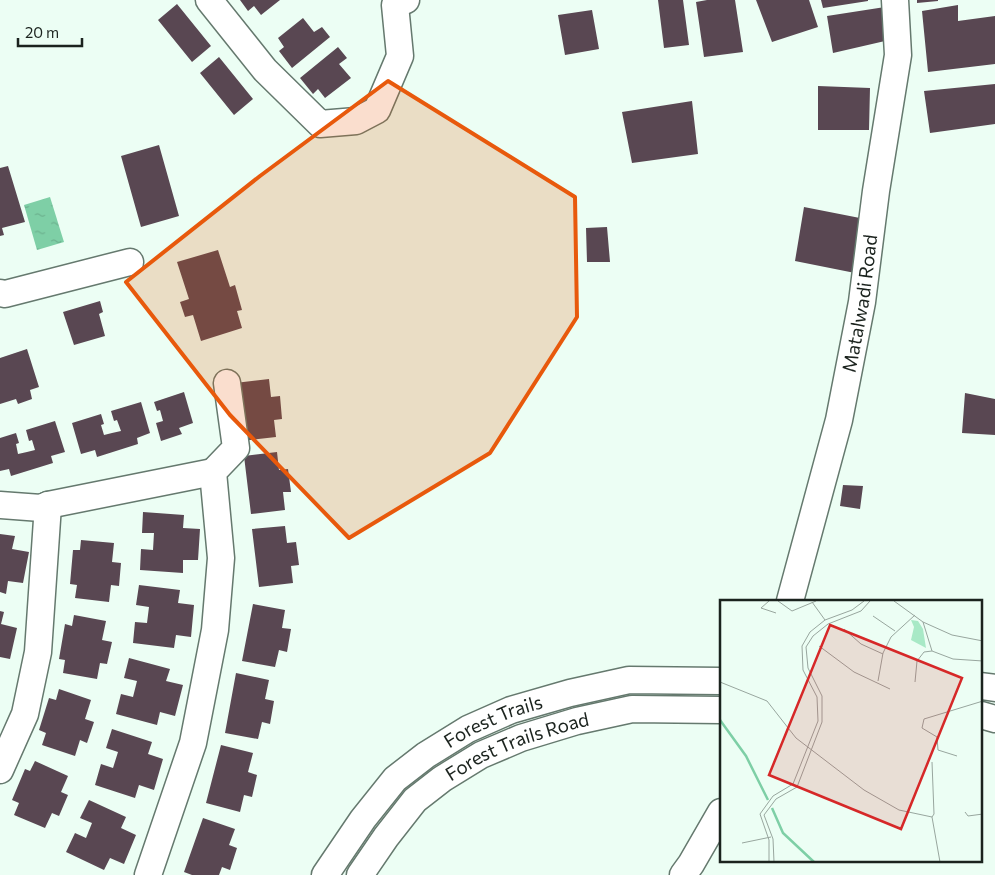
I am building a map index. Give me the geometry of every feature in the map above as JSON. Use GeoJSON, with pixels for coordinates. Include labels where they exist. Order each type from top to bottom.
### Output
{"type":"FeatureCollection","features":[{"type":"Feature","properties":{"kind":"street"},"geometry":{"type":"LineString","coordinates":[[209,0],[265,70],[320,124],[356,121],[377,110],[400,56],[395,5],[406,0]]}},
{"type":"Feature","properties":{"kind":"street","name":"Matalwadi Road"},"geometry":{"type":"LineString","coordinates":[[790,600],[839,420],[862,302],[876,191],[898,55],[895,0]]}},
{"type":"Feature","properties":{"kind":"street"},"geometry":{"type":"LineString","coordinates":[[0,293],[5,294],[130,262]]}},
{"type":"Feature","properties":{"kind":"street"},"geometry":{"type":"LineString","coordinates":[[0,505],[41,508],[48,504],[213,472],[236,448],[228,383]]}},
{"type":"Feature","properties":{"kind":"street"},"geometry":{"type":"LineString","coordinates":[[148,875],[193,743],[215,630],[221,558],[213,472]]}},
{"type":"Feature","properties":{"kind":"street"},"geometry":{"type":"LineString","coordinates":[[0,770],[25,714],[38,652],[48,504]]}},
{"type":"Feature","properties":{"kind":"street","name":"Forest Trails"},"geometry":{"type":"LineString","coordinates":[[325,875],[362,819],[395,779],[426,755],[468,729],[511,710],[570,693],[629,680],[720,681]]}},
{"type":"Feature","properties":{"kind":"street"},"geometry":{"type":"LineString","coordinates":[[982,686],[995,688]]}},
{"type":"Feature","properties":{"kind":"street","name":"Forest Trails Road"},"geometry":{"type":"LineString","coordinates":[[360,875],[386,837],[415,800],[442,779],[481,755],[521,738],[577,721],[632,709],[720,710]]}},
{"type":"Feature","properties":{"kind":"street"},"geometry":{"type":"LineString","coordinates":[[982,715],[995,718]]}},
{"type":"Feature","properties":{"kind":"street"},"geometry":{"type":"LineString","coordinates":[[683,875],[720,814]]}},
{"type":"Feature","properties":{"kind":"highlighted area"},"geometry":{"type":"Polygon","coordinates":[[[388,81],[575,197],[577,317],[490,453],[349,538],[230,415],[126,282],[260,176],[388,81]]]}},
{"type":"Feature","properties":{"kind":"water"},"geometry":{"type":"Polygon","coordinates":[[[50,197],[64,242],[37,250],[24,205],[50,197]]]}},
{"type":"Feature","properties":{"kind":"building"},"geometry":{"type":"Polygon","coordinates":[[[240,0],[280,0],[261,15],[254,6],[248,11],[240,0]]]}},
{"type":"Feature","properties":{"kind":"building"},"geometry":{"type":"Polygon","coordinates":[[[658,0],[683,0],[689,45],[664,48],[658,0]]]}},
{"type":"Feature","properties":{"kind":"building"},"geometry":{"type":"Polygon","coordinates":[[[735,0],[743,52],[704,57],[696,2],[735,0]]]}},
{"type":"Feature","properties":{"kind":"building"},"geometry":{"type":"Polygon","coordinates":[[[756,0],[809,0],[818,27],[772,42],[756,0]]]}},
{"type":"Feature","properties":{"kind":"building"},"geometry":{"type":"Polygon","coordinates":[[[821,0],[868,0],[868,1],[823,8],[821,0]]]}},
{"type":"Feature","properties":{"kind":"building"},"geometry":{"type":"Polygon","coordinates":[[[917,0],[938,0],[938,1],[917,3],[917,0]]]}},
{"type":"Feature","properties":{"kind":"building"},"geometry":{"type":"Polygon","coordinates":[[[177,4],[211,46],[192,62],[158,20],[177,4]]]}},
{"type":"Feature","properties":{"kind":"building"},"geometry":{"type":"Polygon","coordinates":[[[958,5],[958,21],[995,16],[995,64],[928,72],[922,11],[958,5]]]}},
{"type":"Feature","properties":{"kind":"building"},"geometry":{"type":"Polygon","coordinates":[[[885,7],[885,41],[833,53],[827,16],[885,7]]]}},
{"type":"Feature","properties":{"kind":"building"},"geometry":{"type":"Polygon","coordinates":[[[592,10],[599,49],[565,55],[558,15],[592,10]]]}},
{"type":"Feature","properties":{"kind":"building"},"geometry":{"type":"Polygon","coordinates":[[[303,18],[314,32],[322,27],[330,37],[292,68],[279,51],[284,47],[278,38],[303,18]]]}},
{"type":"Feature","properties":{"kind":"building"},"geometry":{"type":"Polygon","coordinates":[[[338,47],[347,58],[339,64],[351,78],[325,98],[318,89],[313,94],[300,78],[338,47]]]}},
{"type":"Feature","properties":{"kind":"building"},"geometry":{"type":"Polygon","coordinates":[[[219,57],[253,99],[234,115],[200,73],[219,57]]]}},
{"type":"Feature","properties":{"kind":"building"},"geometry":{"type":"Polygon","coordinates":[[[995,84],[995,124],[930,133],[924,91],[995,84]]]}},
{"type":"Feature","properties":{"kind":"building"},"geometry":{"type":"Polygon","coordinates":[[[818,86],[870,88],[869,130],[818,130],[818,86]]]}},
{"type":"Feature","properties":{"kind":"building"},"geometry":{"type":"Polygon","coordinates":[[[692,101],[698,154],[632,163],[622,112],[692,101]]]}},
{"type":"Feature","properties":{"kind":"building"},"geometry":{"type":"Polygon","coordinates":[[[159,145],[179,216],[141,227],[121,156],[159,145]]]}},
{"type":"Feature","properties":{"kind":"building"},"geometry":{"type":"Polygon","coordinates":[[[8,166],[25,222],[2,228],[4,235],[0,236],[0,168],[8,166]]]}},
{"type":"Feature","properties":{"kind":"building"},"geometry":{"type":"Polygon","coordinates":[[[804,207],[865,219],[855,273],[795,261],[804,207]]]}},
{"type":"Feature","properties":{"kind":"building"},"geometry":{"type":"Polygon","coordinates":[[[607,227],[610,262],[587,262],[586,228],[607,227]]]}},
{"type":"Feature","properties":{"kind":"building"},"geometry":{"type":"Polygon","coordinates":[[[218,250],[230,287],[235,285],[242,310],[237,311],[242,328],[201,341],[193,315],[185,317],[180,302],[189,299],[177,262],[218,250]]]}},
{"type":"Feature","properties":{"kind":"building"},"geometry":{"type":"Polygon","coordinates":[[[100,301],[103,312],[99,314],[105,336],[74,345],[63,312],[100,301]]]}},
{"type":"Feature","properties":{"kind":"building"},"geometry":{"type":"Polygon","coordinates":[[[27,349],[39,387],[30,390],[32,399],[18,404],[16,399],[0,404],[0,358],[27,349]]]}},
{"type":"Feature","properties":{"kind":"building"},"geometry":{"type":"Polygon","coordinates":[[[269,379],[271,397],[280,396],[282,419],[274,420],[276,437],[242,441],[235,383],[269,379]]]}},
{"type":"Feature","properties":{"kind":"building"},"geometry":{"type":"Polygon","coordinates":[[[184,392],[193,423],[179,428],[182,434],[161,441],[156,423],[163,421],[160,410],[157,411],[154,402],[184,392]]]}},
{"type":"Feature","properties":{"kind":"building"},"geometry":{"type":"Polygon","coordinates":[[[965,393],[995,399],[995,435],[962,433],[965,393]]]}},
{"type":"Feature","properties":{"kind":"building"},"geometry":{"type":"Polygon","coordinates":[[[141,402],[150,433],[137,438],[138,444],[97,457],[95,450],[81,454],[72,423],[101,414],[104,424],[101,425],[104,435],[121,431],[117,420],[114,421],[111,411],[141,402]]]}},
{"type":"Feature","properties":{"kind":"building"},"geometry":{"type":"Polygon","coordinates":[[[55,421],[65,452],[51,456],[53,463],[11,476],[9,469],[0,471],[0,438],[16,433],[19,443],[16,444],[18,454],[35,450],[32,440],[29,441],[26,430],[55,421]]]}},
{"type":"Feature","properties":{"kind":"building"},"geometry":{"type":"Polygon","coordinates":[[[277,452],[279,470],[288,469],[291,492],[283,492],[285,510],[251,514],[244,456],[277,452]]]}},
{"type":"Feature","properties":{"kind":"building"},"geometry":{"type":"Polygon","coordinates":[[[843,485],[863,486],[860,509],[840,506],[843,485]]]}},
{"type":"Feature","properties":{"kind":"building"},"geometry":{"type":"Polygon","coordinates":[[[143,512],[184,515],[183,528],[200,529],[198,560],[183,560],[183,573],[140,570],[141,549],[153,550],[154,533],[142,533],[143,512]]]}},
{"type":"Feature","properties":{"kind":"building"},"geometry":{"type":"Polygon","coordinates":[[[285,526],[287,543],[296,542],[299,565],[291,566],[293,583],[259,587],[252,529],[285,526]]]}},
{"type":"Feature","properties":{"kind":"building"},"geometry":{"type":"Polygon","coordinates":[[[0,534],[15,536],[12,549],[29,552],[23,583],[8,581],[6,594],[0,592],[0,534]]]}},
{"type":"Feature","properties":{"kind":"building"},"geometry":{"type":"Polygon","coordinates":[[[81,540],[114,543],[112,562],[121,563],[119,586],[111,585],[109,602],[75,598],[77,585],[70,584],[73,550],[80,550],[81,540]]]}},
{"type":"Feature","properties":{"kind":"building"},"geometry":{"type":"Polygon","coordinates":[[[139,585],[180,590],[178,603],[194,605],[191,637],[176,635],[174,648],[133,643],[135,622],[147,623],[149,607],[136,605],[139,585]]]}},
{"type":"Feature","properties":{"kind":"building"},"geometry":{"type":"Polygon","coordinates":[[[253,604],[285,610],[282,628],[291,629],[287,652],[279,650],[275,667],[242,661],[253,604]]]}},
{"type":"Feature","properties":{"kind":"building"},"geometry":{"type":"Polygon","coordinates":[[[0,611],[4,612],[1,624],[17,628],[10,659],[0,657],[0,611]]]}},
{"type":"Feature","properties":{"kind":"building"},"geometry":{"type":"Polygon","coordinates":[[[74,615],[106,621],[102,640],[112,642],[107,664],[100,663],[97,679],[63,673],[65,660],[59,659],[65,624],[72,626],[74,615]]]}},
{"type":"Feature","properties":{"kind":"building"},"geometry":{"type":"Polygon","coordinates":[[[129,658],[170,669],[166,681],[183,685],[175,716],[160,712],[157,725],[116,714],[121,694],[133,697],[137,681],[124,678],[129,658]]]}},
{"type":"Feature","properties":{"kind":"building"},"geometry":{"type":"Polygon","coordinates":[[[236,673],[269,680],[265,699],[274,701],[270,724],[262,722],[258,739],[225,733],[236,673]]]}},
{"type":"Feature","properties":{"kind":"building"},"geometry":{"type":"Polygon","coordinates":[[[59,689],[91,700],[85,719],[94,722],[87,743],[80,740],[75,756],[42,745],[46,733],[39,730],[49,698],[56,700],[59,689]]]}},
{"type":"Feature","properties":{"kind":"building"},"geometry":{"type":"Polygon","coordinates":[[[112,729],[152,742],[148,754],[163,759],[154,790],[139,785],[135,798],[95,785],[101,764],[113,768],[118,752],[106,748],[112,729]]]}},
{"type":"Feature","properties":{"kind":"building"},"geometry":{"type":"Polygon","coordinates":[[[221,745],[253,753],[248,772],[257,775],[252,797],[244,795],[240,812],[206,803],[221,745]]]}},
{"type":"Feature","properties":{"kind":"building"},"geometry":{"type":"Polygon","coordinates":[[[35,761],[68,776],[61,792],[68,795],[59,816],[52,813],[45,828],[14,815],[19,803],[12,800],[25,769],[30,771],[35,761]]]}},
{"type":"Feature","properties":{"kind":"building"},"geometry":{"type":"Polygon","coordinates":[[[89,800],[126,817],[121,828],[136,835],[124,864],[110,858],[104,870],[66,852],[75,833],[86,838],[92,823],[80,818],[89,800]]]}},
{"type":"Feature","properties":{"kind":"building"},"geometry":{"type":"Polygon","coordinates":[[[203,818],[235,829],[229,845],[237,848],[230,870],[222,867],[219,875],[192,875],[184,872],[203,818]]]}}]}
